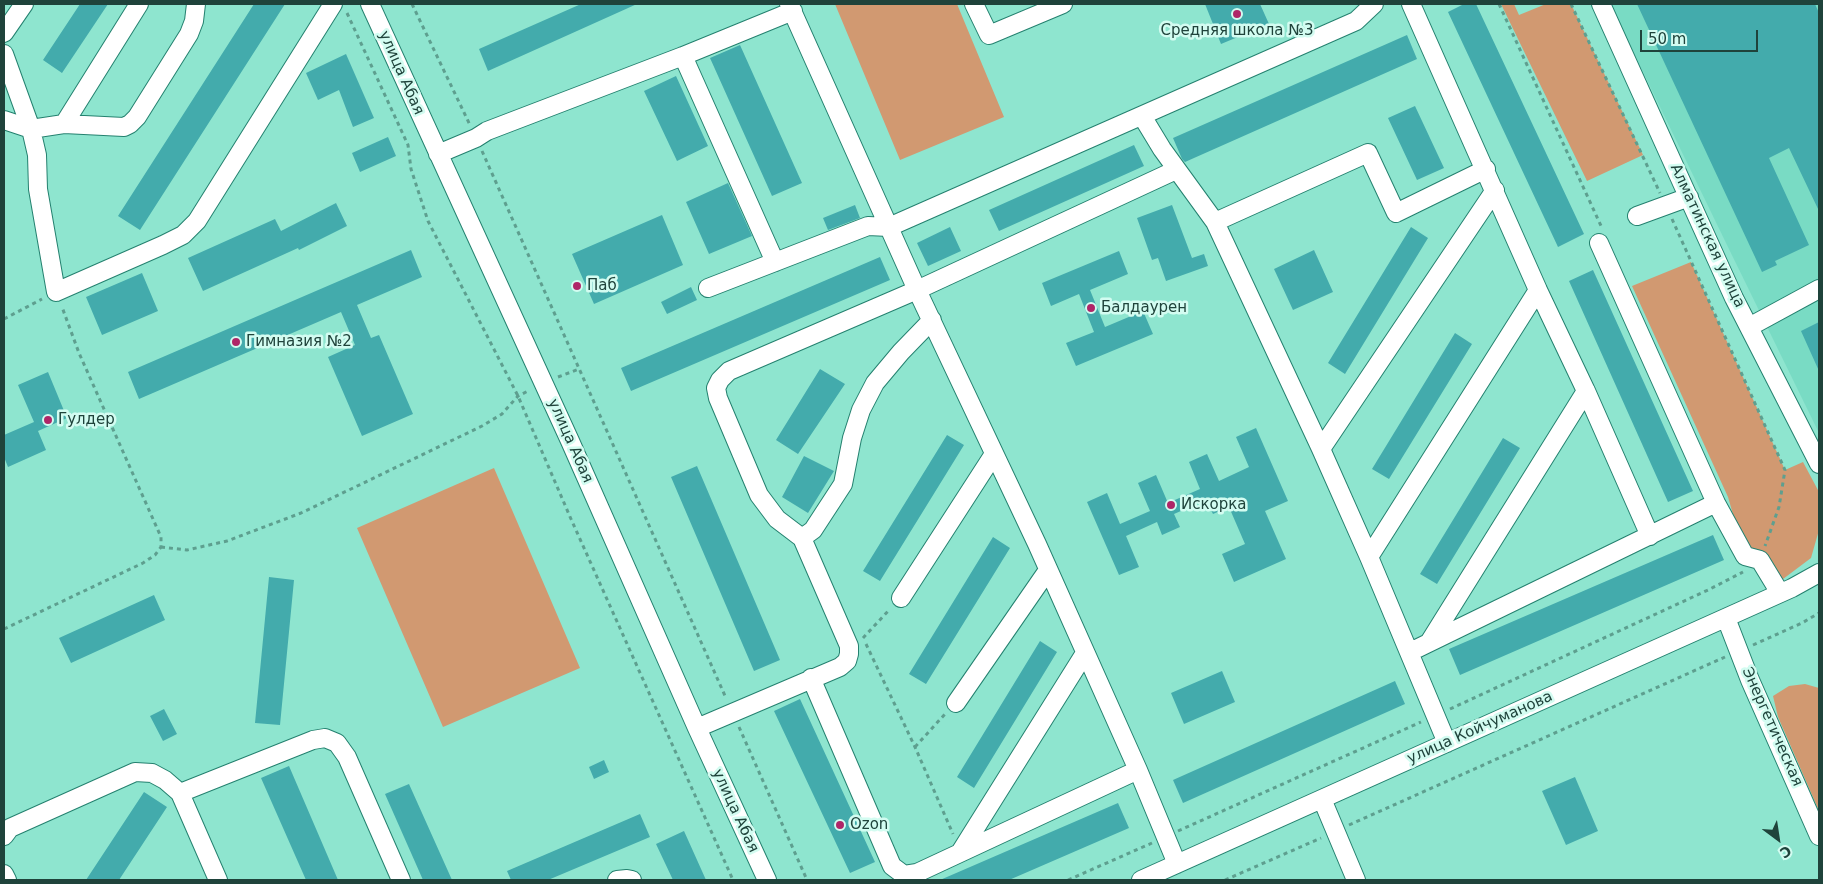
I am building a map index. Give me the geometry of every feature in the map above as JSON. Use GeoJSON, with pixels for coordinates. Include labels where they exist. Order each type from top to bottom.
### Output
{"type":"FeatureCollection","features":[{"type":"Feature","properties":{"kind":"street"},"geometry":{"type":"LineString","coordinates":[[4,33],[24,4]]}},
{"type":"Feature","properties":{"kind":"street"},"geometry":{"type":"LineString","coordinates":[[64,124],[139,4]]}},
{"type":"Feature","properties":{"kind":"street"},"geometry":{"type":"LineString","coordinates":[[4,120],[31,129],[64,124],[124,127],[130,124],[137,117],[189,34],[194,21],[196,4]]}},
{"type":"Feature","properties":{"kind":"street","name":"улица Абая"},"geometry":{"type":"LineString","coordinates":[[370,4],[570,441],[697,728],[767,880]]}},
{"type":"Feature","properties":{"kind":"street"},"geometry":{"type":"LineString","coordinates":[[974,4],[989,35],[1063,4]]}},
{"type":"Feature","properties":{"kind":"street"},"geometry":{"type":"LineString","coordinates":[[708,288],[868,226],[889,227],[1356,21],[1374,4]]}},
{"type":"Feature","properties":{"kind":"street"},"geometry":{"type":"LineString","coordinates":[[1411,4],[1650,536]]}},
{"type":"Feature","properties":{"kind":"street","name":"Алматинская улица"},"geometry":{"type":"LineString","coordinates":[[1601,4],[1749,326],[1819,464]]}},
{"type":"Feature","properties":{"kind":"street"},"geometry":{"type":"LineString","coordinates":[[4,54],[31,129],[37,155],[38,189],[56,292],[183,235],[197,221],[340,8]]}},
{"type":"Feature","properties":{"kind":"street"},"geometry":{"type":"LineString","coordinates":[[438,154],[476,138],[487,131],[683,56],[791,8],[917,290],[1048,570],[1138,770],[1177,864]]}},
{"type":"Feature","properties":{"kind":"street"},"geometry":{"type":"LineString","coordinates":[[683,56],[775,262]]}},
{"type":"Feature","properties":{"kind":"street"},"geometry":{"type":"LineString","coordinates":[[1142,116],[1176,170],[1215,222],[1321,448],[1410,652],[1447,743]]}},
{"type":"Feature","properties":{"kind":"street"},"geometry":{"type":"LineString","coordinates":[[1215,222],[1368,153],[1396,213],[1486,170]]}},
{"type":"Feature","properties":{"kind":"street"},"geometry":{"type":"LineString","coordinates":[[697,728],[840,667],[847,661],[849,654],[849,646],[802,538],[777,519],[759,495],[718,398],[716,388],[720,380],[729,371],[917,290],[1176,170]]}},
{"type":"Feature","properties":{"kind":"street"},"geometry":{"type":"LineString","coordinates":[[1321,448],[1495,190]]}},
{"type":"Feature","properties":{"kind":"street"},"geometry":{"type":"LineString","coordinates":[[1637,216],[1689,197]]}},
{"type":"Feature","properties":{"kind":"street"},"geometry":{"type":"LineString","coordinates":[[1599,242],[1716,503],[1745,556],[1760,560],[1780,593]]}},
{"type":"Feature","properties":{"kind":"street"},"geometry":{"type":"LineString","coordinates":[[1749,326],[1819,289]]}},
{"type":"Feature","properties":{"kind":"street"},"geometry":{"type":"LineString","coordinates":[[1369,557],[1538,290]]}},
{"type":"Feature","properties":{"kind":"street"},"geometry":{"type":"LineString","coordinates":[[802,538],[813,530],[843,484],[852,438],[862,410],[875,383],[901,352],[932,320]]}},
{"type":"Feature","properties":{"kind":"street"},"geometry":{"type":"LineString","coordinates":[[1430,641],[1586,391]]}},
{"type":"Feature","properties":{"kind":"street"},"geometry":{"type":"LineString","coordinates":[[901,598],[994,454]]}},
{"type":"Feature","properties":{"kind":"street"},"geometry":{"type":"LineString","coordinates":[[1410,652],[1716,503]]}},
{"type":"Feature","properties":{"kind":"street"},"geometry":{"type":"LineString","coordinates":[[956,703],[1048,570]]}},
{"type":"Feature","properties":{"kind":"street","name":"улица Койчуманова"},"geometry":{"type":"LineString","coordinates":[[1141,880],[1726,618],[1819,573]]}},
{"type":"Feature","properties":{"kind":"street","name":"Энергетическая"},"geometry":{"type":"LineString","coordinates":[[1726,618],[1819,836]]}},
{"type":"Feature","properties":{"kind":"street"},"geometry":{"type":"LineString","coordinates":[[961,851],[1085,653]]}},
{"type":"Feature","properties":{"kind":"street"},"geometry":{"type":"LineString","coordinates":[[811,678],[892,866],[904,875],[917,873],[1138,770]]}},
{"type":"Feature","properties":{"kind":"street"},"geometry":{"type":"LineString","coordinates":[[180,793],[312,740],[325,738],[337,743],[347,757],[401,880]]}},
{"type":"Feature","properties":{"kind":"street"},"geometry":{"type":"LineString","coordinates":[[4,836],[10,828],[135,772],[152,773],[165,780],[180,793],[218,880]]}},
{"type":"Feature","properties":{"kind":"street"},"geometry":{"type":"LineString","coordinates":[[1322,799],[1356,880]]}},
{"type":"Feature","properties":{"kind":"street"},"geometry":{"type":"LineString","coordinates":[[4,874],[7,880]]}},
{"type":"Feature","properties":{"kind":"street"},"geometry":{"type":"LineString","coordinates":[[617,880],[627,878],[632,880]]}},
{"type":"Feature","properties":{"kind":"path"},"geometry":{"type":"LineString","coordinates":[[412,4],[476,138],[807,880]]}},
{"type":"Feature","properties":{"kind":"path"},"geometry":{"type":"LineString","coordinates":[[1068,880],[1436,716],[1708,590],[1748,570],[1760,560],[1779,507],[1785,470],[1644,155],[1571,4]]}},
{"type":"Feature","properties":{"kind":"path"},"geometry":{"type":"LineString","coordinates":[[340,8],[408,145],[411,169],[428,222],[518,396],[733,880]]}},
{"type":"Feature","properties":{"kind":"path"},"geometry":{"type":"LineString","coordinates":[[4,319],[56,292],[79,354],[162,537],[161,547],[155,555],[143,563],[4,629]]}},
{"type":"Feature","properties":{"kind":"path"},"geometry":{"type":"LineString","coordinates":[[161,547],[187,550],[226,541],[301,513],[482,426],[502,414],[518,396]]}},
{"type":"Feature","properties":{"kind":"path"},"geometry":{"type":"LineString","coordinates":[[863,638],[901,598]]}},
{"type":"Feature","properties":{"kind":"path"},"geometry":{"type":"LineString","coordinates":[[1226,880],[1802,624],[1819,613]]}},
{"type":"Feature","properties":{"kind":"path"},"geometry":{"type":"LineString","coordinates":[[859,629],[915,747],[961,851]]}},
{"type":"Feature","properties":{"kind":"path"},"geometry":{"type":"LineString","coordinates":[[915,747],[956,703]]}},
{"type":"Feature","properties":{"kind":"shaded area"},"geometry":{"type":"Polygon","coordinates":[[[835,4],[957,4],[1004,117],[900,160],[835,4]]]}},
{"type":"Feature","properties":{"kind":"shaded area"},"geometry":{"type":"Polygon","coordinates":[[[1501,4],[1514,4],[1519,15],[1546,4],[1571,4],[1643,155],[1587,181],[1501,4]]]}},
{"type":"Feature","properties":{"kind":"shaded area"},"geometry":{"type":"Polygon","coordinates":[[[1610,4],[1819,4],[1819,433],[1727,245],[1610,4]]]}},
{"type":"Feature","properties":{"kind":"shaded area"},"geometry":{"type":"Polygon","coordinates":[[[1691,262],[1785,470],[1803,462],[1819,492],[1819,530],[1811,558],[1775,585],[1745,556],[1728,497],[1632,286],[1691,262]]]}},
{"type":"Feature","properties":{"kind":"shaded area"},"geometry":{"type":"Polygon","coordinates":[[[494,468],[580,668],[443,727],[357,528],[494,468]]]}},
{"type":"Feature","properties":{"kind":"shaded area"},"geometry":{"type":"Polygon","coordinates":[[[1805,684],[1819,688],[1819,811],[1778,717],[1773,696],[1789,686],[1805,684]]]}},
{"type":"Feature","properties":{"kind":"building"},"geometry":{"type":"Polygon","coordinates":[[[80,4],[108,4],[62,73],[43,60],[80,4]]]}},
{"type":"Feature","properties":{"kind":"building"},"geometry":{"type":"Polygon","coordinates":[[[254,4],[285,4],[140,230],[118,216],[254,4]]]}},
{"type":"Feature","properties":{"kind":"building"},"geometry":{"type":"Polygon","coordinates":[[[581,4],[637,4],[488,71],[479,49],[581,4]]]}},
{"type":"Feature","properties":{"kind":"building","name":"Средняя школа №3"},"geometry":{"type":"Polygon","coordinates":[[[1205,4],[1260,4],[1269,24],[1221,44],[1205,4]]]}},
{"type":"Feature","properties":{"kind":"building"},"geometry":{"type":"Polygon","coordinates":[[[1464,4],[1476,4],[1584,234],[1558,247],[1448,12],[1464,4]]]}},
{"type":"Feature","properties":{"kind":"building"},"geometry":{"type":"Polygon","coordinates":[[[1637,4],[1815,4],[1819,13],[1819,211],[1789,148],[1769,158],[1809,245],[1775,261],[1777,265],[1762,272],[1637,4]]]}},
{"type":"Feature","properties":{"kind":"building"},"geometry":{"type":"Polygon","coordinates":[[[1407,35],[1417,59],[1185,162],[1182,159],[1173,138],[1407,35]]]}},
{"type":"Feature","properties":{"kind":"building"},"geometry":{"type":"Polygon","coordinates":[[[740,45],[802,183],[772,196],[710,58],[740,45]]]}},
{"type":"Feature","properties":{"kind":"building"},"geometry":{"type":"Polygon","coordinates":[[[346,54],[374,118],[353,127],[339,90],[318,100],[306,73],[346,54]]]}},
{"type":"Feature","properties":{"kind":"building"},"geometry":{"type":"Polygon","coordinates":[[[676,76],[708,146],[677,161],[644,91],[676,76]]]}},
{"type":"Feature","properties":{"kind":"building"},"geometry":{"type":"Polygon","coordinates":[[[1415,106],[1444,168],[1417,180],[1388,118],[1415,106]]]}},
{"type":"Feature","properties":{"kind":"building"},"geometry":{"type":"Polygon","coordinates":[[[388,137],[396,156],[360,172],[352,153],[388,137]]]}},
{"type":"Feature","properties":{"kind":"building"},"geometry":{"type":"Polygon","coordinates":[[[1134,145],[1144,166],[999,231],[989,210],[1134,145]]]}},
{"type":"Feature","properties":{"kind":"building"},"geometry":{"type":"Polygon","coordinates":[[[728,183],[752,236],[709,254],[686,202],[728,183]]]}},
{"type":"Feature","properties":{"kind":"building"},"geometry":{"type":"Polygon","coordinates":[[[336,203],[347,226],[299,250],[298,248],[203,291],[188,258],[275,219],[281,231],[336,203]]]}},
{"type":"Feature","properties":{"kind":"building"},"geometry":{"type":"Polygon","coordinates":[[[855,205],[860,218],[828,230],[823,218],[855,205]]]}},
{"type":"Feature","properties":{"kind":"building"},"geometry":{"type":"Polygon","coordinates":[[[1172,205],[1192,258],[1204,254],[1208,266],[1166,281],[1158,258],[1152,260],[1137,218],[1172,205]]]}},
{"type":"Feature","properties":{"kind":"building"},"geometry":{"type":"Polygon","coordinates":[[[662,215],[683,265],[594,304],[572,254],[662,215]]]}},
{"type":"Feature","properties":{"kind":"building"},"geometry":{"type":"Polygon","coordinates":[[[950,227],[961,251],[928,266],[917,243],[950,227]]]}},
{"type":"Feature","properties":{"kind":"building"},"geometry":{"type":"Polygon","coordinates":[[[1411,227],[1428,238],[1345,374],[1328,363],[1411,227]]]}},
{"type":"Feature","properties":{"kind":"building","name":"Гимназия №2"},"geometry":{"type":"Polygon","coordinates":[[[411,250],[422,277],[357,305],[371,338],[379,335],[413,414],[362,436],[328,357],[355,345],[341,312],[139,399],[128,372],[411,250]]]}},
{"type":"Feature","properties":{"kind":"building"},"geometry":{"type":"Polygon","coordinates":[[[1314,250],[1333,292],[1293,310],[1274,269],[1314,250]]]}},
{"type":"Feature","properties":{"kind":"building","name":"Балдаурен"},"geometry":{"type":"Polygon","coordinates":[[[1119,251],[1128,274],[1090,290],[1105,327],[1143,311],[1153,334],[1076,366],[1066,343],[1094,332],[1079,294],[1051,306],[1042,283],[1119,251]]]}},
{"type":"Feature","properties":{"kind":"building"},"geometry":{"type":"Polygon","coordinates":[[[880,257],[890,280],[631,391],[621,368],[880,257]]]}},
{"type":"Feature","properties":{"kind":"building"},"geometry":{"type":"Polygon","coordinates":[[[1593,270],[1693,491],[1668,502],[1569,281],[1593,270]]]}},
{"type":"Feature","properties":{"kind":"building"},"geometry":{"type":"Polygon","coordinates":[[[142,273],[158,311],[102,335],[86,297],[142,273]]]}},
{"type":"Feature","properties":{"kind":"building"},"geometry":{"type":"Polygon","coordinates":[[[691,287],[697,300],[667,314],[661,302],[691,287]]]}},
{"type":"Feature","properties":{"kind":"building"},"geometry":{"type":"Polygon","coordinates":[[[1819,322],[1819,371],[1801,331],[1819,322]]]}},
{"type":"Feature","properties":{"kind":"building"},"geometry":{"type":"Polygon","coordinates":[[[1455,333],[1472,344],[1389,479],[1372,469],[1455,333]]]}},
{"type":"Feature","properties":{"kind":"building"},"geometry":{"type":"Polygon","coordinates":[[[820,369],[845,384],[798,454],[776,440],[820,369]]]}},
{"type":"Feature","properties":{"kind":"building","name":"Гулдер"},"geometry":{"type":"Polygon","coordinates":[[[48,372],[67,418],[38,431],[46,450],[8,467],[4,457],[4,435],[34,422],[18,385],[48,372]]]}},
{"type":"Feature","properties":{"kind":"building","name":"Искоркa"},"geometry":{"type":"Polygon","coordinates":[[[1256,428],[1288,501],[1265,511],[1286,559],[1234,582],[1222,554],[1245,544],[1229,507],[1213,514],[1206,500],[1174,514],[1180,527],[1162,535],[1157,522],[1126,536],[1139,567],[1119,575],[1087,502],[1107,493],[1120,524],[1150,511],[1138,483],[1156,475],[1168,503],[1200,489],[1189,462],[1207,454],[1219,481],[1249,467],[1236,437],[1256,428]]]}},
{"type":"Feature","properties":{"kind":"building"},"geometry":{"type":"Polygon","coordinates":[[[947,435],[964,445],[880,581],[863,571],[947,435]]]}},
{"type":"Feature","properties":{"kind":"building"},"geometry":{"type":"Polygon","coordinates":[[[1503,438],[1520,448],[1437,584],[1420,574],[1503,438]]]}},
{"type":"Feature","properties":{"kind":"building"},"geometry":{"type":"Polygon","coordinates":[[[804,456],[834,471],[808,513],[782,497],[804,456]]]}},
{"type":"Feature","properties":{"kind":"building"},"geometry":{"type":"Polygon","coordinates":[[[697,466],[780,660],[754,671],[671,477],[697,466]]]}},
{"type":"Feature","properties":{"kind":"building"},"geometry":{"type":"Polygon","coordinates":[[[1713,535],[1724,560],[1460,675],[1449,649],[1713,535]]]}},
{"type":"Feature","properties":{"kind":"building"},"geometry":{"type":"Polygon","coordinates":[[[993,537],[1010,548],[926,684],[909,674],[993,537]]]}},
{"type":"Feature","properties":{"kind":"building"},"geometry":{"type":"Polygon","coordinates":[[[269,577],[294,580],[280,725],[255,723],[269,577]]]}},
{"type":"Feature","properties":{"kind":"building"},"geometry":{"type":"Polygon","coordinates":[[[154,595],[165,620],[71,663],[59,638],[154,595]]]}},
{"type":"Feature","properties":{"kind":"building"},"geometry":{"type":"Polygon","coordinates":[[[1040,641],[1057,652],[974,788],[957,777],[1040,641]]]}},
{"type":"Feature","properties":{"kind":"building"},"geometry":{"type":"Polygon","coordinates":[[[1222,671],[1235,702],[1184,724],[1171,693],[1222,671]]]}},
{"type":"Feature","properties":{"kind":"building"},"geometry":{"type":"Polygon","coordinates":[[[1395,681],[1405,704],[1183,803],[1173,780],[1395,681]]]}},
{"type":"Feature","properties":{"kind":"building"},"geometry":{"type":"Polygon","coordinates":[[[800,699],[875,862],[850,873],[774,711],[800,699]]]}},
{"type":"Feature","properties":{"kind":"building"},"geometry":{"type":"Polygon","coordinates":[[[164,709],[177,734],[163,741],[150,716],[164,709]]]}},
{"type":"Feature","properties":{"kind":"building"},"geometry":{"type":"Polygon","coordinates":[[[604,760],[609,772],[594,779],[589,767],[604,760]]]}},
{"type":"Feature","properties":{"kind":"building"},"geometry":{"type":"Polygon","coordinates":[[[289,766],[338,880],[306,880],[261,778],[289,766]]]}},
{"type":"Feature","properties":{"kind":"building"},"geometry":{"type":"Polygon","coordinates":[[[1575,777],[1598,831],[1566,845],[1542,791],[1575,777]]]}},
{"type":"Feature","properties":{"kind":"building"},"geometry":{"type":"Polygon","coordinates":[[[409,784],[452,880],[423,880],[385,794],[409,784]]]}},
{"type":"Feature","properties":{"kind":"building"},"geometry":{"type":"Polygon","coordinates":[[[144,792],[167,807],[119,880],[86,880],[144,792]]]}},
{"type":"Feature","properties":{"kind":"building"},"geometry":{"type":"Polygon","coordinates":[[[1118,803],[1129,828],[1009,880],[940,880],[1118,803]]]}},
{"type":"Feature","properties":{"kind":"building"},"geometry":{"type":"Polygon","coordinates":[[[640,814],[650,837],[548,880],[511,880],[507,871],[640,814]]]}},
{"type":"Feature","properties":{"kind":"building"},"geometry":{"type":"Polygon","coordinates":[[[684,831],[706,880],[673,880],[656,844],[684,831]]]}},
{"type":"Feature","properties":{"kind":"place","name":"Средняя школа №3"},"geometry":{"type":"Point","coordinates":[1237,14]}},
{"type":"Feature","properties":{"kind":"place","name":"Паб"},"geometry":{"type":"Point","coordinates":[577,286]}},
{"type":"Feature","properties":{"kind":"place","name":"Балдаурен"},"geometry":{"type":"Point","coordinates":[1091,308]}},
{"type":"Feature","properties":{"kind":"place","name":"Гимназия №2"},"geometry":{"type":"Point","coordinates":[236,342]}},
{"type":"Feature","properties":{"kind":"place","name":"Гулдер"},"geometry":{"type":"Point","coordinates":[48,420]}},
{"type":"Feature","properties":{"kind":"place","name":"Искоркa"},"geometry":{"type":"Point","coordinates":[1171,505]}},
{"type":"Feature","properties":{"kind":"place","name":"Ozon"},"geometry":{"type":"Point","coordinates":[840,825]}}]}
